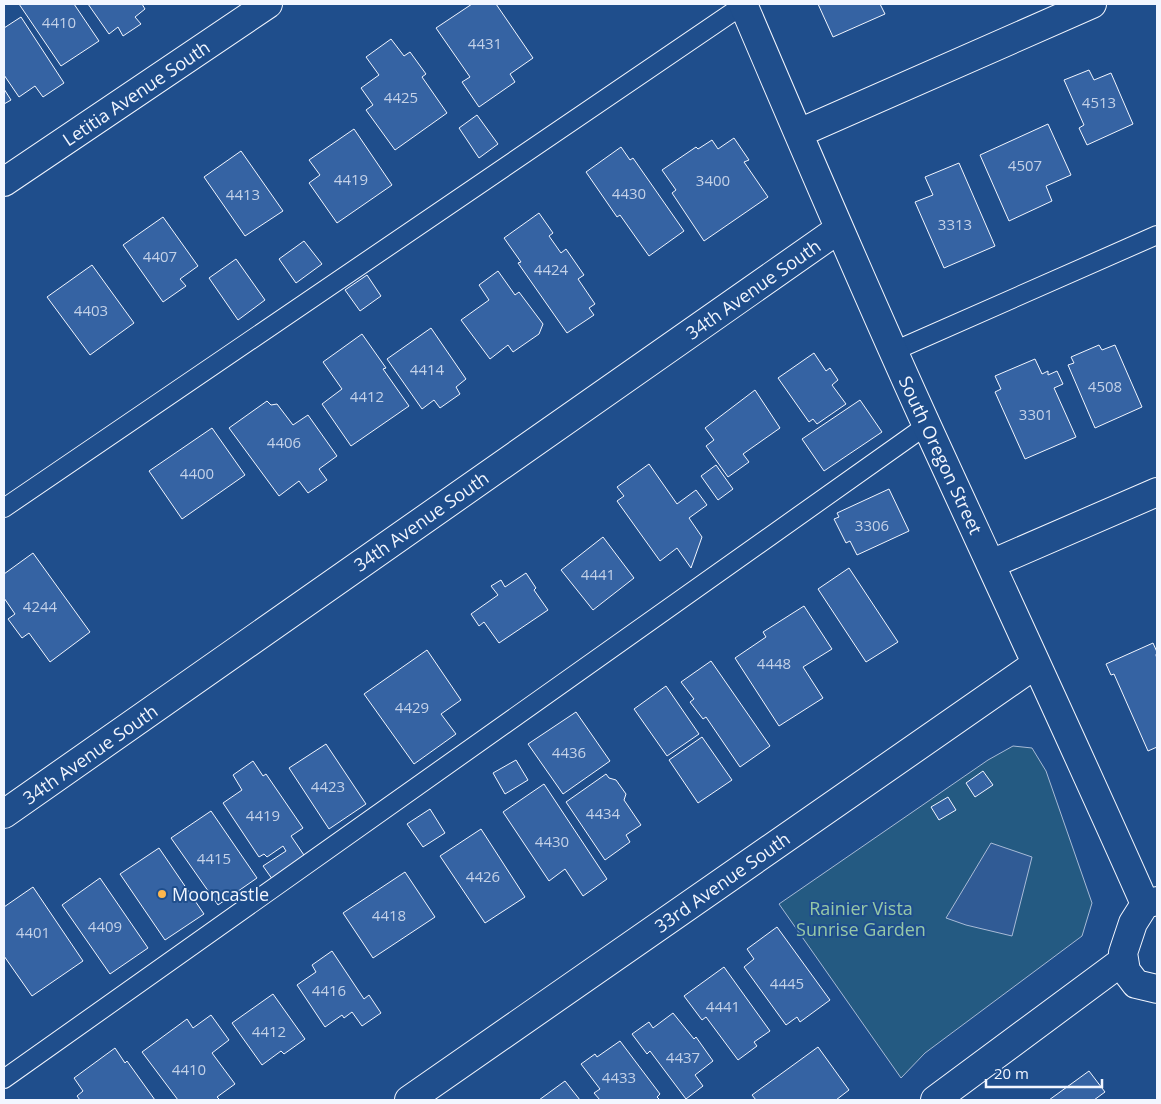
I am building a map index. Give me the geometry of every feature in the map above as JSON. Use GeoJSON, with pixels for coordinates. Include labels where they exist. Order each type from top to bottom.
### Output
{"type":"FeatureCollection","features":[{"type":"Feature","properties":{"kind":"street","name":"Letitia Avenue South"},"geometry":{"type":"LineString","coordinates":[[4,182],[268,4]]}},
{"type":"Feature","properties":{"kind":"street","name":"South Oregon Street"},"geometry":{"type":"LineString","coordinates":[[743,4],[839,229],[927,425],[1036,664],[1151,903]]}},
{"type":"Feature","properties":{"kind":"street"},"geometry":{"type":"LineString","coordinates":[[799,133],[1092,4]]}},
{"type":"Feature","properties":{"kind":"street","name":"34th Avenue South"},"geometry":{"type":"LineString","coordinates":[[4,814],[839,229]]}},
{"type":"Feature","properties":{"kind":"street"},"geometry":{"type":"LineString","coordinates":[[991,564],[1157,492]]}},
{"type":"Feature","properties":{"kind":"street","name":"33rd Avenue South"},"geometry":{"type":"LineString","coordinates":[[409,1100],[1036,664]]}},
{"type":"Feature","properties":{"kind":"street"},"geometry":{"type":"LineString","coordinates":[[1151,903],[1133,923],[1123,952],[1126,971],[1136,984],[1157,989]]}},
{"type":"Feature","properties":{"kind":"street"},"geometry":{"type":"LineString","coordinates":[[940,1098],[1124,960]]}},
{"type":"Feature","properties":{"kind":"lane"},"geometry":{"type":"LineString","coordinates":[[4,508],[743,4]]}},
{"type":"Feature","properties":{"kind":"lane"},"geometry":{"type":"LineString","coordinates":[[894,351],[1157,235]]}},
{"type":"Feature","properties":{"kind":"lane"},"geometry":{"type":"LineString","coordinates":[[4,1079],[927,425]]}},
{"type":"Feature","properties":{"kind":"green space","name":"Rainier Vista Sunrise Garden"},"geometry":{"type":"Polygon","coordinates":[[[1013,746],[1032,748],[1046,771],[1092,903],[1082,936],[925,1053],[901,1078],[779,904],[988,760],[1013,746]]]}},
{"type":"Feature","properties":{"kind":"shaded area"},"geometry":{"type":"Polygon","coordinates":[[[991,843],[1032,857],[1012,936],[946,918],[991,843]]]}},
{"type":"Feature","properties":{"kind":"building"},"geometry":{"type":"Polygon","coordinates":[[[19,4],[74,4],[99,41],[61,66],[19,4]]]}},
{"type":"Feature","properties":{"kind":"building"},"geometry":{"type":"Polygon","coordinates":[[[88,4],[142,4],[145,9],[135,17],[141,24],[123,36],[118,27],[109,34],[88,4]]]}},
{"type":"Feature","properties":{"kind":"building"},"geometry":{"type":"Polygon","coordinates":[[[472,4],[496,4],[533,58],[510,74],[515,82],[479,107],[462,82],[470,77],[436,28],[472,4]]]}},
{"type":"Feature","properties":{"kind":"building"},"geometry":{"type":"Polygon","coordinates":[[[818,4],[880,4],[885,14],[833,37],[818,4]]]}},
{"type":"Feature","properties":{"kind":"building"},"geometry":{"type":"Polygon","coordinates":[[[21,17],[64,83],[43,97],[35,86],[19,97],[4,75],[4,28],[21,17]]]}},
{"type":"Feature","properties":{"kind":"building"},"geometry":{"type":"Polygon","coordinates":[[[391,39],[404,56],[410,52],[426,74],[422,77],[447,113],[395,150],[366,110],[373,105],[361,88],[379,75],[366,57],[391,39]]]}},
{"type":"Feature","properties":{"kind":"building"},"geometry":{"type":"Polygon","coordinates":[[[1089,70],[1094,80],[1111,73],[1133,124],[1087,145],[1079,128],[1084,125],[1064,80],[1089,70]]]}},
{"type":"Feature","properties":{"kind":"building"},"geometry":{"type":"Polygon","coordinates":[[[4,89],[11,100],[4,104],[4,89]]]}},
{"type":"Feature","properties":{"kind":"building"},"geometry":{"type":"Polygon","coordinates":[[[477,115],[498,144],[479,158],[459,128],[477,115]]]}},
{"type":"Feature","properties":{"kind":"building"},"geometry":{"type":"Polygon","coordinates":[[[1048,124],[1071,175],[1046,186],[1052,201],[1009,221],[980,155],[1048,124]]]}},
{"type":"Feature","properties":{"kind":"building"},"geometry":{"type":"Polygon","coordinates":[[[354,129],[392,185],[337,223],[309,183],[320,175],[309,160],[354,129]]]}},
{"type":"Feature","properties":{"kind":"building"},"geometry":{"type":"Polygon","coordinates":[[[734,138],[749,160],[744,162],[768,197],[704,241],[672,193],[676,190],[662,170],[696,147],[698,149],[712,140],[718,149],[734,138]]]}},
{"type":"Feature","properties":{"kind":"building"},"geometry":{"type":"Polygon","coordinates":[[[621,147],[630,160],[633,158],[684,231],[649,256],[620,215],[617,217],[586,172],[621,147]]]}},
{"type":"Feature","properties":{"kind":"building"},"geometry":{"type":"Polygon","coordinates":[[[241,151],[283,211],[245,236],[204,177],[241,151]]]}},
{"type":"Feature","properties":{"kind":"building"},"geometry":{"type":"Polygon","coordinates":[[[959,163],[995,246],[944,268],[915,202],[933,195],[925,177],[959,163]]]}},
{"type":"Feature","properties":{"kind":"building"},"geometry":{"type":"Polygon","coordinates":[[[539,213],[553,233],[549,236],[561,253],[566,249],[584,275],[578,279],[595,304],[589,308],[594,315],[567,333],[518,263],[521,262],[504,238],[539,213]]]}},
{"type":"Feature","properties":{"kind":"building"},"geometry":{"type":"Polygon","coordinates":[[[163,217],[198,266],[180,279],[186,286],[163,302],[123,245],[163,217]]]}},
{"type":"Feature","properties":{"kind":"building"},"geometry":{"type":"Polygon","coordinates":[[[304,241],[322,264],[296,283],[279,259],[304,241]]]}},
{"type":"Feature","properties":{"kind":"building"},"geometry":{"type":"Polygon","coordinates":[[[236,259],[265,300],[238,320],[209,278],[236,259]]]}},
{"type":"Feature","properties":{"kind":"building"},"geometry":{"type":"Polygon","coordinates":[[[92,265],[134,323],[90,355],[47,297],[92,265]]]}},
{"type":"Feature","properties":{"kind":"building"},"geometry":{"type":"Polygon","coordinates":[[[498,271],[515,295],[519,292],[543,324],[539,334],[513,352],[508,345],[490,359],[461,320],[489,300],[479,285],[498,271]]]}},
{"type":"Feature","properties":{"kind":"building"},"geometry":{"type":"Polygon","coordinates":[[[367,275],[381,296],[360,311],[345,290],[367,275]]]}},
{"type":"Feature","properties":{"kind":"building"},"geometry":{"type":"Polygon","coordinates":[[[431,328],[466,379],[456,387],[460,394],[440,408],[434,400],[422,409],[387,359],[431,328]]]}},
{"type":"Feature","properties":{"kind":"building"},"geometry":{"type":"Polygon","coordinates":[[[362,334],[386,368],[383,369],[409,406],[351,446],[322,404],[342,389],[323,362],[362,334]]]}},
{"type":"Feature","properties":{"kind":"building"},"geometry":{"type":"Polygon","coordinates":[[[1099,345],[1102,350],[1115,345],[1142,407],[1095,428],[1068,365],[1074,363],[1071,357],[1099,345]]]}},
{"type":"Feature","properties":{"kind":"building"},"geometry":{"type":"Polygon","coordinates":[[[814,353],[826,371],[830,368],[838,380],[832,385],[846,404],[817,424],[813,419],[809,422],[778,378],[814,353]]]}},
{"type":"Feature","properties":{"kind":"building"},"geometry":{"type":"Polygon","coordinates":[[[1035,359],[1042,374],[1048,371],[1048,375],[1057,371],[1063,384],[1054,388],[1076,437],[1025,459],[995,392],[1001,389],[995,376],[1035,359]]]}},
{"type":"Feature","properties":{"kind":"building"},"geometry":{"type":"Polygon","coordinates":[[[755,390],[780,428],[743,454],[749,462],[728,477],[706,446],[714,440],[705,428],[755,390]]]}},
{"type":"Feature","properties":{"kind":"building"},"geometry":{"type":"Polygon","coordinates":[[[860,400],[882,432],[824,471],[802,439],[860,400]]]}},
{"type":"Feature","properties":{"kind":"building"},"geometry":{"type":"Polygon","coordinates":[[[267,401],[271,405],[277,404],[293,425],[308,415],[337,456],[319,469],[327,480],[308,493],[299,481],[279,496],[229,428],[267,401]]]}},
{"type":"Feature","properties":{"kind":"building"},"geometry":{"type":"Polygon","coordinates":[[[212,428],[245,475],[182,519],[149,471],[212,428]]]}},
{"type":"Feature","properties":{"kind":"building"},"geometry":{"type":"Polygon","coordinates":[[[649,464],[677,504],[696,490],[707,505],[689,518],[702,537],[691,568],[677,548],[660,561],[617,501],[624,496],[617,487],[649,464]]]}},
{"type":"Feature","properties":{"kind":"building"},"geometry":{"type":"Polygon","coordinates":[[[716,465],[733,489],[718,500],[701,476],[716,465]]]}},
{"type":"Feature","properties":{"kind":"building"},"geometry":{"type":"Polygon","coordinates":[[[889,489],[909,531],[857,555],[850,541],[846,543],[834,519],[839,517],[837,513],[889,489]]]}},
{"type":"Feature","properties":{"kind":"building"},"geometry":{"type":"Polygon","coordinates":[[[603,537],[634,578],[593,610],[561,570],[603,537]]]}},
{"type":"Feature","properties":{"kind":"building"},"geometry":{"type":"Polygon","coordinates":[[[33,553],[90,632],[50,662],[29,633],[22,638],[8,619],[15,614],[4,598],[4,574],[33,553]]]}},
{"type":"Feature","properties":{"kind":"building"},"geometry":{"type":"Polygon","coordinates":[[[849,568],[898,642],[866,662],[818,589],[849,568]]]}},
{"type":"Feature","properties":{"kind":"building"},"geometry":{"type":"Polygon","coordinates":[[[526,573],[536,588],[534,590],[548,610],[499,643],[484,622],[479,626],[471,614],[498,595],[491,586],[501,580],[505,587],[526,573]]]}},
{"type":"Feature","properties":{"kind":"building"},"geometry":{"type":"Polygon","coordinates":[[[804,606],[832,649],[803,667],[823,698],[779,726],[735,658],[766,637],[763,632],[804,606]]]}},
{"type":"Feature","properties":{"kind":"building"},"geometry":{"type":"Polygon","coordinates":[[[1153,643],[1157,652],[1157,747],[1148,751],[1114,674],[1111,675],[1106,664],[1153,643]]]}},
{"type":"Feature","properties":{"kind":"building"},"geometry":{"type":"Polygon","coordinates":[[[427,650],[461,700],[441,714],[456,734],[414,764],[364,694],[427,650]]]}},
{"type":"Feature","properties":{"kind":"building"},"geometry":{"type":"Polygon","coordinates":[[[711,661],[770,746],[740,767],[706,717],[703,719],[690,702],[694,699],[681,682],[711,661]]]}},
{"type":"Feature","properties":{"kind":"building"},"geometry":{"type":"Polygon","coordinates":[[[666,686],[699,734],[667,756],[634,709],[666,686]]]}},
{"type":"Feature","properties":{"kind":"building"},"geometry":{"type":"Polygon","coordinates":[[[576,712],[610,761],[563,794],[528,744],[576,712]]]}},
{"type":"Feature","properties":{"kind":"building"},"geometry":{"type":"Polygon","coordinates":[[[702,737],[732,780],[698,803],[669,760],[702,737]]]}},
{"type":"Feature","properties":{"kind":"building"},"geometry":{"type":"Polygon","coordinates":[[[326,744],[366,804],[329,829],[289,768],[326,744]]]}},
{"type":"Feature","properties":{"kind":"building"},"geometry":{"type":"Polygon","coordinates":[[[516,760],[528,780],[505,794],[493,773],[516,760]]]}},
{"type":"Feature","properties":{"kind":"building"},"geometry":{"type":"Polygon","coordinates":[[[253,761],[263,776],[266,774],[303,828],[291,836],[308,861],[275,883],[263,866],[286,851],[283,846],[267,857],[264,854],[259,857],[223,803],[242,790],[233,775],[253,761]]]}},
{"type":"Feature","properties":{"kind":"building"},"geometry":{"type":"Polygon","coordinates":[[[983,771],[993,785],[975,797],[966,783],[983,771]]]}},
{"type":"Feature","properties":{"kind":"building"},"geometry":{"type":"Polygon","coordinates":[[[606,774],[609,778],[616,780],[626,794],[624,800],[641,825],[626,835],[630,842],[605,860],[566,802],[606,774]]]}},
{"type":"Feature","properties":{"kind":"building"},"geometry":{"type":"Polygon","coordinates":[[[544,784],[607,879],[583,896],[565,869],[549,881],[503,812],[544,784]]]}},
{"type":"Feature","properties":{"kind":"building"},"geometry":{"type":"Polygon","coordinates":[[[948,797],[956,810],[939,820],[931,807],[948,797]]]}},
{"type":"Feature","properties":{"kind":"building"},"geometry":{"type":"Polygon","coordinates":[[[430,809],[445,833],[423,847],[407,824],[430,809]]]}},
{"type":"Feature","properties":{"kind":"building"},"geometry":{"type":"Polygon","coordinates":[[[211,811],[257,878],[218,905],[171,838],[211,811]]]}},
{"type":"Feature","properties":{"kind":"building"},"geometry":{"type":"Polygon","coordinates":[[[481,829],[525,897],[485,923],[440,856],[481,829]]]}},
{"type":"Feature","properties":{"kind":"building","name":"Mooncastle"},"geometry":{"type":"Polygon","coordinates":[[[159,848],[204,914],[165,940],[120,874],[159,848]]]}},
{"type":"Feature","properties":{"kind":"building"},"geometry":{"type":"Polygon","coordinates":[[[405,872],[435,917],[373,958],[343,913],[405,872]]]}},
{"type":"Feature","properties":{"kind":"building"},"geometry":{"type":"Polygon","coordinates":[[[100,878],[148,948],[110,974],[62,905],[100,878]]]}},
{"type":"Feature","properties":{"kind":"building"},"geometry":{"type":"Polygon","coordinates":[[[33,887],[83,961],[32,996],[4,956],[4,907],[33,887]]]}},
{"type":"Feature","properties":{"kind":"building"},"geometry":{"type":"Polygon","coordinates":[[[777,927],[830,1000],[800,1022],[797,1017],[786,1025],[744,967],[754,959],[747,949],[777,927]]]}},
{"type":"Feature","properties":{"kind":"building"},"geometry":{"type":"Polygon","coordinates":[[[332,951],[364,999],[369,995],[381,1013],[362,1026],[352,1012],[344,1018],[342,1015],[325,1027],[297,985],[316,972],[312,965],[332,951]]]}},
{"type":"Feature","properties":{"kind":"building"},"geometry":{"type":"Polygon","coordinates":[[[724,967],[770,1031],[754,1042],[757,1046],[738,1060],[706,1017],[702,1020],[684,996],[724,967]]]}},
{"type":"Feature","properties":{"kind":"building"},"geometry":{"type":"Polygon","coordinates":[[[273,994],[305,1039],[284,1054],[281,1051],[262,1065],[232,1023],[273,994]]]}},
{"type":"Feature","properties":{"kind":"building"},"geometry":{"type":"Polygon","coordinates":[[[673,1013],[694,1039],[696,1037],[713,1061],[695,1075],[703,1086],[686,1099],[650,1051],[647,1054],[632,1034],[649,1022],[653,1028],[673,1013]]]}},
{"type":"Feature","properties":{"kind":"building"},"geometry":{"type":"Polygon","coordinates":[[[211,1015],[229,1040],[212,1053],[235,1084],[217,1097],[220,1100],[178,1100],[142,1052],[187,1019],[193,1028],[211,1015]]]}},
{"type":"Feature","properties":{"kind":"building"},"geometry":{"type":"Polygon","coordinates":[[[620,1041],[660,1094],[657,1097],[660,1100],[600,1100],[594,1093],[600,1089],[581,1064],[595,1054],[597,1057],[620,1041]]]}},
{"type":"Feature","properties":{"kind":"building"},"geometry":{"type":"Polygon","coordinates":[[[818,1047],[849,1090],[836,1100],[756,1100],[752,1095],[818,1047]]]}},
{"type":"Feature","properties":{"kind":"building"},"geometry":{"type":"Polygon","coordinates":[[[115,1048],[125,1063],[127,1061],[155,1100],[80,1100],[77,1096],[83,1091],[74,1078],[115,1048]]]}},
{"type":"Feature","properties":{"kind":"building"},"geometry":{"type":"Polygon","coordinates":[[[1089,1071],[1105,1092],[1094,1100],[1049,1100],[1089,1071]]]}},
{"type":"Feature","properties":{"kind":"building"},"geometry":{"type":"Polygon","coordinates":[[[565,1081],[580,1100],[539,1100],[565,1081]]]}},
{"type":"Feature","properties":{"kind":"place","name":"Mooncastle"},"geometry":{"type":"Point","coordinates":[162,894]}}]}
